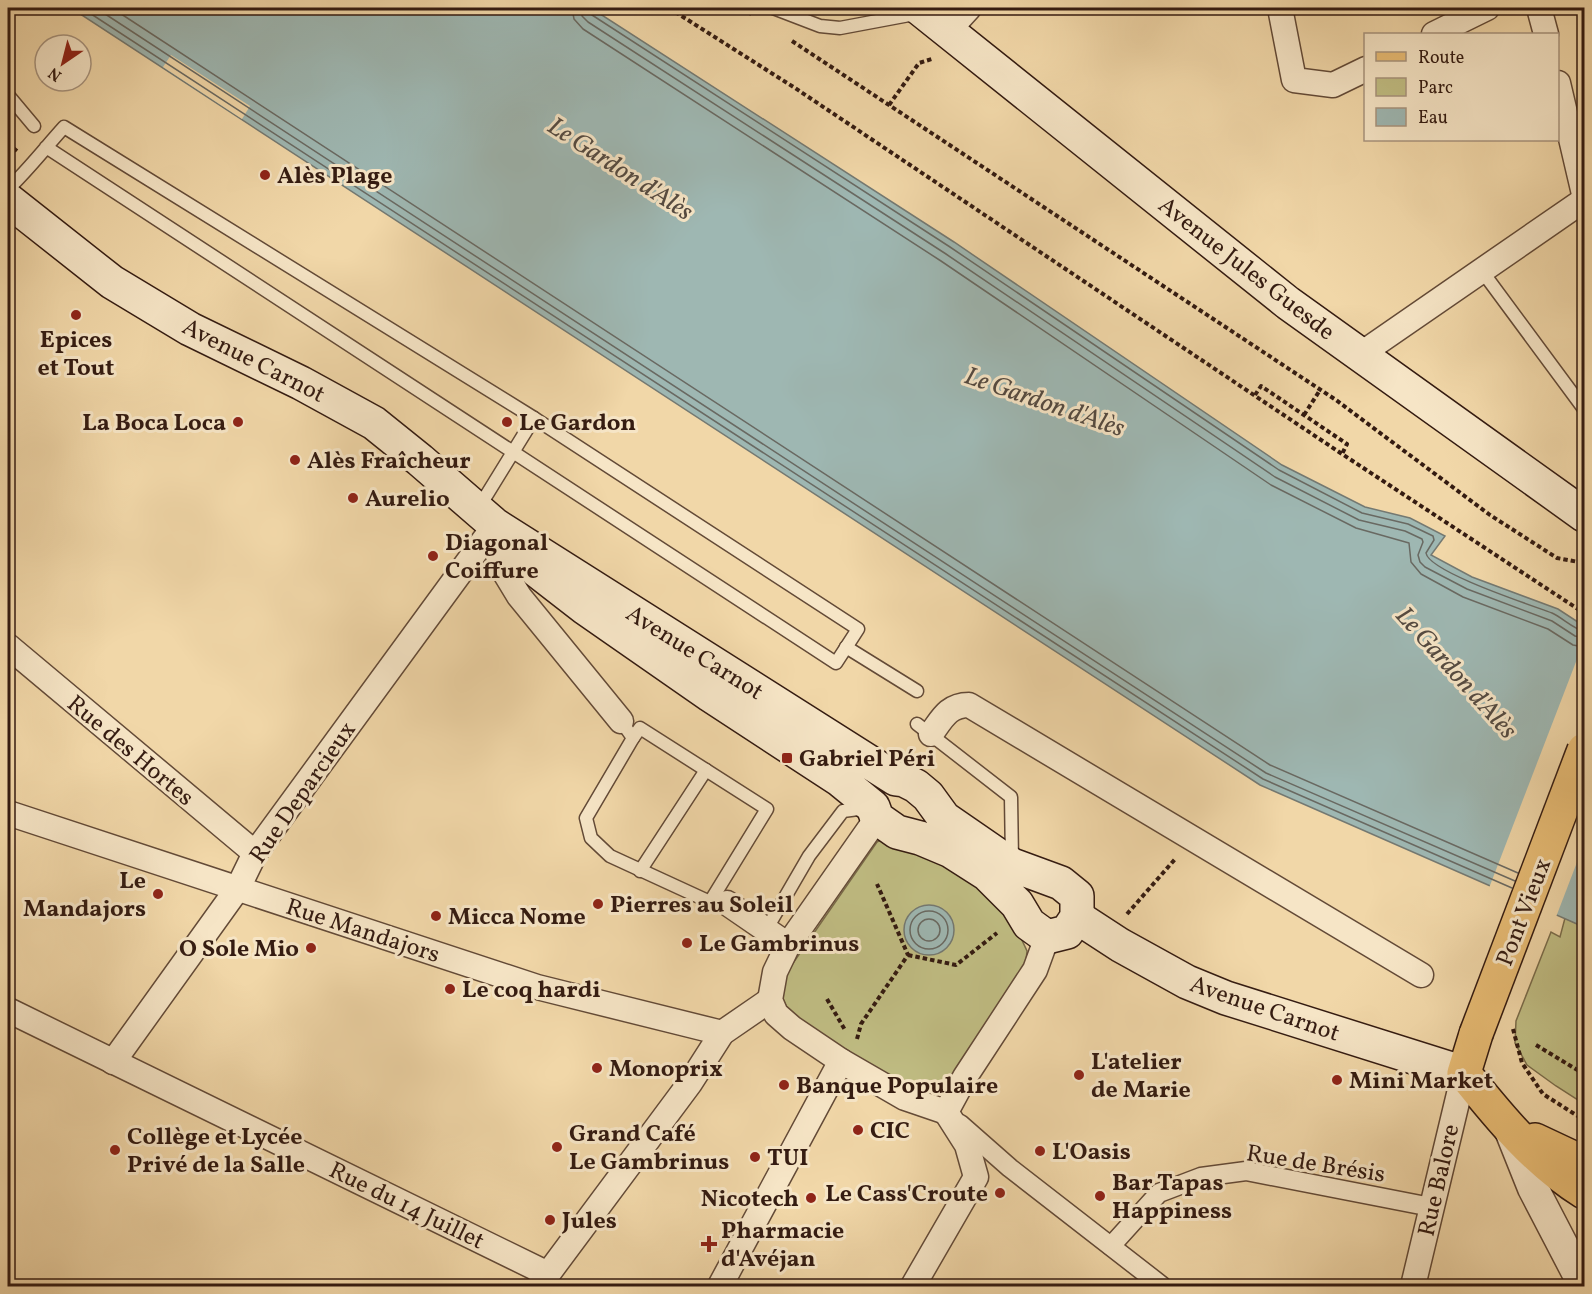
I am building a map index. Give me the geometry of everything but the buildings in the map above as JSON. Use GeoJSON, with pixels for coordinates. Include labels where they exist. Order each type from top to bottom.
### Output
{"type":"FeatureCollection","features":[{"type":"Feature","properties":{"kind":"main road","name":"Avenue Jules Guesde"},"geometry":{"type":"LineString","coordinates":[[940,15],[1288,303],[1584,515]]}},
{"type":"Feature","properties":{"kind":"main road","name":"Avenue Carnot"},"geometry":{"type":"LineString","coordinates":[[8,200],[112,282],[190,329],[301,383],[374,423],[486,517],[536,570],[585,608],[710,695],[840,780],[897,832],[920,838],[951,851],[987,874],[1017,904],[1029,924],[1047,937]]}},
{"type":"Feature","properties":{"kind":"main road","name":"Avenue Carnot"},"geometry":{"type":"LineString","coordinates":[[486,517],[896,779],[916,786],[944,818],[1012,865],[1061,883],[1077,896],[1077,917],[1107,937],[1187,982],[1226,998],[1464,1073]]}},
{"type":"Feature","properties":{"kind":"main road","name":"Pont Vieux"},"geometry":{"type":"LineString","coordinates":[[1464,1073],[1476,1034],[1584,750]]}},
{"type":"Feature","properties":{"kind":"main road"},"geometry":{"type":"LineString","coordinates":[[875,812],[873,804],[884,785],[896,779]]}},
{"type":"Feature","properties":{"kind":"main road"},"geometry":{"type":"LineString","coordinates":[[1047,937],[1067,932],[1077,917]]}},
{"type":"Feature","properties":{"kind":"main road"},"geometry":{"type":"LineString","coordinates":[[1464,1073],[1509,1128],[1566,1181],[1584,1192]]}},
{"type":"Feature","properties":{"kind":"main road"},"geometry":{"type":"LineString","coordinates":[[1509,1128],[1584,1163]]}},
{"type":"Feature","properties":{"kind":"street"},"geometry":{"type":"LineString","coordinates":[[1280,8],[1294,80],[1333,86],[1364,70]]}},
{"type":"Feature","properties":{"kind":"street"},"geometry":{"type":"LineString","coordinates":[[1436,33],[1487,8]]}},
{"type":"Feature","properties":{"kind":"street"},"geometry":{"type":"LineString","coordinates":[[1539,8],[1546,33]]}},
{"type":"Feature","properties":{"kind":"street"},"geometry":{"type":"LineString","coordinates":[[1559,91],[1584,194]]}},
{"type":"Feature","properties":{"kind":"street"},"geometry":{"type":"LineString","coordinates":[[1361,354],[1584,200]]}},
{"type":"Feature","properties":{"kind":"street"},"geometry":{"type":"LineString","coordinates":[[486,517],[499,563],[519,596],[627,729]]}},
{"type":"Feature","properties":{"kind":"street","name":"Rue Deparcieux"},"geometry":{"type":"LineString","coordinates":[[113,1062],[238,888],[255,854],[486,517]]}},
{"type":"Feature","properties":{"kind":"street","name":"Rue des Hortes"},"geometry":{"type":"LineString","coordinates":[[8,646],[255,854]]}},
{"type":"Feature","properties":{"kind":"street"},"geometry":{"type":"LineString","coordinates":[[924,729],[957,705],[969,705],[1421,975]]}},
{"type":"Feature","properties":{"kind":"street"},"geometry":{"type":"LineString","coordinates":[[875,812],[788,945],[776,972],[770,1000],[776,1014],[792,1028],[849,1053],[905,1098],[946,1112],[1010,1168],[1162,1287]]}},
{"type":"Feature","properties":{"kind":"street","name":"Rue Mandajors"},"geometry":{"type":"LineString","coordinates":[[8,813],[537,987],[722,1033]]}},
{"type":"Feature","properties":{"kind":"street"},"geometry":{"type":"LineString","coordinates":[[719,902],[788,945]]}},
{"type":"Feature","properties":{"kind":"street"},"geometry":{"type":"LineString","coordinates":[[946,1112],[965,1077],[1035,970],[1047,937]]}},
{"type":"Feature","properties":{"kind":"street"},"geometry":{"type":"LineString","coordinates":[[543,1280],[690,1083],[722,1033],[770,1000]]}},
{"type":"Feature","properties":{"kind":"street","name":"Rue du 14 Juillet"},"geometry":{"type":"LineString","coordinates":[[8,1010],[543,1280]]}},
{"type":"Feature","properties":{"kind":"street"},"geometry":{"type":"LineString","coordinates":[[720,1287],[849,1053]]}},
{"type":"Feature","properties":{"kind":"street","name":"Rue Balore"},"geometry":{"type":"LineString","coordinates":[[1413,1287],[1464,1073]]}},
{"type":"Feature","properties":{"kind":"street"},"geometry":{"type":"LineString","coordinates":[[913,1287],[976,1177],[966,1145],[946,1112]]}},
{"type":"Feature","properties":{"kind":"street"},"geometry":{"type":"LineString","coordinates":[[1509,1128],[1533,1188],[1584,1286]]}},
{"type":"Feature","properties":{"kind":"street","name":"Rue de Brésis"},"geometry":{"type":"LineString","coordinates":[[1112,1246],[1159,1193],[1201,1177],[1246,1171],[1431,1207]]}},
{"type":"Feature","properties":{"kind":"lane"},"geometry":{"type":"LineString","coordinates":[[773,8],[820,26],[840,28],[940,15]]}},
{"type":"Feature","properties":{"kind":"lane"},"geometry":{"type":"LineString","coordinates":[[8,95],[34,126]]}},
{"type":"Feature","properties":{"kind":"lane"},"geometry":{"type":"LineString","coordinates":[[8,189],[29,169],[46,147],[64,127],[534,418],[858,629],[836,663],[46,147]]}},
{"type":"Feature","properties":{"kind":"lane"},"geometry":{"type":"LineString","coordinates":[[1482,271],[1584,410]]}},
{"type":"Feature","properties":{"kind":"lane"},"geometry":{"type":"LineString","coordinates":[[486,517],[512,452],[534,418]]}},
{"type":"Feature","properties":{"kind":"lane"},"geometry":{"type":"LineString","coordinates":[[846,647],[917,691]]}},
{"type":"Feature","properties":{"kind":"lane"},"geometry":{"type":"LineString","coordinates":[[640,728],[767,809],[719,902],[640,871],[610,856],[591,838],[586,818],[627,729],[640,728]]}},
{"type":"Feature","properties":{"kind":"lane"},"geometry":{"type":"LineString","coordinates":[[924,729],[1011,797],[1012,865]]}},
{"type":"Feature","properties":{"kind":"lane"},"geometry":{"type":"LineString","coordinates":[[640,871],[706,770]]}},
{"type":"Feature","properties":{"kind":"lane"},"geometry":{"type":"LineString","coordinates":[[766,930],[809,856],[843,812],[875,812]]}},
{"type":"Feature","properties":{"kind":"path"},"geometry":{"type":"LineString","coordinates":[[669,8],[795,88],[1584,613]]}},
{"type":"Feature","properties":{"kind":"path"},"geometry":{"type":"LineString","coordinates":[[741,8],[761,21]]}},
{"type":"Feature","properties":{"kind":"path"},"geometry":{"type":"LineString","coordinates":[[790,40],[1320,390],[1490,515],[1557,558],[1584,563]]}},
{"type":"Feature","properties":{"kind":"path"},"geometry":{"type":"LineString","coordinates":[[889,105],[919,63]]}},
{"type":"Feature","properties":{"kind":"path"},"geometry":{"type":"LineString","coordinates":[[1255,395],[1261,386],[1347,444],[1342,454]]}},
{"type":"Feature","properties":{"kind":"path"},"geometry":{"type":"LineString","coordinates":[[1304,415],[1320,390]]}},
{"type":"Feature","properties":{"kind":"path"},"geometry":{"type":"LineString","coordinates":[[1107,937],[1193,839]]}},
{"type":"Feature","properties":{"kind":"path"},"geometry":{"type":"LineString","coordinates":[[877,884],[908,955]]}},
{"type":"Feature","properties":{"kind":"path"},"geometry":{"type":"LineString","coordinates":[[908,955],[956,965],[997,933]]}},
{"type":"Feature","properties":{"kind":"path"},"geometry":{"type":"LineString","coordinates":[[849,1053],[861,1024],[908,955]]}},
{"type":"Feature","properties":{"kind":"path"},"geometry":{"type":"LineString","coordinates":[[1513,1029],[1522,1063],[1543,1094],[1584,1120]]}},
{"type":"Feature","properties":{"kind":"path"},"geometry":{"type":"LineString","coordinates":[[1536,1045],[1584,1074]]}},
{"type":"Feature","properties":{"kind":"green space"},"geometry":{"type":"Polygon","coordinates":[[[887,836],[901,837],[1005,904],[1027,951],[1022,971],[953,1083],[938,1094],[913,1092],[849,1055],[790,1014],[783,999],[782,979],[877,842],[887,836]]]}},
{"type":"Feature","properties":{"kind":"green space"},"geometry":{"type":"Polygon","coordinates":[[[1565,918],[1584,927],[1584,1104],[1527,1065],[1515,1043],[1516,1021],[1551,932],[1560,937],[1565,918]]]}},
{"type":"Feature","properties":{"kind":"water","name":"Le Gardon d'Alès"},"geometry":{"type":"Polygon","coordinates":[[[71,8],[591,8],[954,242],[1282,465],[1365,507],[1410,518],[1445,536],[1431,555],[1472,577],[1558,609],[1584,626],[1584,927],[1260,785],[71,8]]]}},
{"type":"Feature","properties":{"kind":"water"},"geometry":{"type":"Polygon","coordinates":[[[929,905],[947,912],[954,930],[947,948],[929,955],[911,948],[904,930],[911,912],[929,905]]]}},
{"type":"Feature","properties":{"kind":"pier"},"geometry":{"type":"Polygon","coordinates":[[[171,55],[250,106],[242,119],[163,67],[171,55]]]}},
{"type":"Feature","properties":{"kind":"pier"},"geometry":{"type":"Polygon","coordinates":[[[1584,641],[1584,844],[1556,917],[1489,888],[1584,641]]]}},
{"type":"Feature","properties":{"kind":"place","name":"Alès Plage"},"geometry":{"type":"Point","coordinates":[265,175]}},
{"type":"Feature","properties":{"kind":"place","name":"Epices et Tout"},"geometry":{"type":"Point","coordinates":[76,315]}},
{"type":"Feature","properties":{"kind":"place","name":"La Boca Loca"},"geometry":{"type":"Point","coordinates":[238,422]}},
{"type":"Feature","properties":{"kind":"place","name":"Le Gardon"},"geometry":{"type":"Point","coordinates":[507,422]}},
{"type":"Feature","properties":{"kind":"place","name":"Alès Fraîcheur"},"geometry":{"type":"Point","coordinates":[295,460]}},
{"type":"Feature","properties":{"kind":"place","name":"Aurelio"},"geometry":{"type":"Point","coordinates":[353,498]}},
{"type":"Feature","properties":{"kind":"place","name":"Diagonal Coiffure"},"geometry":{"type":"Point","coordinates":[433,556]}},
{"type":"Feature","properties":{"kind":"place","name":"Gabriel Péri"},"geometry":{"type":"Point","coordinates":[787,758]}},
{"type":"Feature","properties":{"kind":"place","name":"Le Mandajors"},"geometry":{"type":"Point","coordinates":[158,894]}},
{"type":"Feature","properties":{"kind":"place","name":"Pierres au Soleil"},"geometry":{"type":"Point","coordinates":[598,904]}},
{"type":"Feature","properties":{"kind":"place","name":"Micca Nome"},"geometry":{"type":"Point","coordinates":[436,916]}},
{"type":"Feature","properties":{"kind":"place","name":"Le Gambrinus"},"geometry":{"type":"Point","coordinates":[687,943]}},
{"type":"Feature","properties":{"kind":"place","name":"O Sole Mio"},"geometry":{"type":"Point","coordinates":[311,948]}},
{"type":"Feature","properties":{"kind":"place","name":"Le coq hardi"},"geometry":{"type":"Point","coordinates":[450,989]}},
{"type":"Feature","properties":{"kind":"place","name":"Monoprix"},"geometry":{"type":"Point","coordinates":[597,1068]}},
{"type":"Feature","properties":{"kind":"place","name":"L'atelier de Marie"},"geometry":{"type":"Point","coordinates":[1079,1075]}},
{"type":"Feature","properties":{"kind":"place","name":"Mini Market"},"geometry":{"type":"Point","coordinates":[1337,1080]}},
{"type":"Feature","properties":{"kind":"place","name":"Banque Populaire"},"geometry":{"type":"Point","coordinates":[784,1085]}},
{"type":"Feature","properties":{"kind":"place","name":"CIC"},"geometry":{"type":"Point","coordinates":[858,1130]}},
{"type":"Feature","properties":{"kind":"place","name":"Grand Café Le Gambrinus"},"geometry":{"type":"Point","coordinates":[557,1147]}},
{"type":"Feature","properties":{"kind":"place","name":"Collège et Lycée Privé de la Salle"},"geometry":{"type":"Point","coordinates":[115,1150]}},
{"type":"Feature","properties":{"kind":"place","name":"L'Oasis"},"geometry":{"type":"Point","coordinates":[1040,1151]}},
{"type":"Feature","properties":{"kind":"place","name":"TUI"},"geometry":{"type":"Point","coordinates":[755,1157]}},
{"type":"Feature","properties":{"kind":"place","name":"Le Cass'Croute"},"geometry":{"type":"Point","coordinates":[1000,1193]}},
{"type":"Feature","properties":{"kind":"place","name":"Bar Tapas Happiness"},"geometry":{"type":"Point","coordinates":[1100,1196]}},
{"type":"Feature","properties":{"kind":"place","name":"Nicotech"},"geometry":{"type":"Point","coordinates":[811,1198]}},
{"type":"Feature","properties":{"kind":"place","name":"Jules"},"geometry":{"type":"Point","coordinates":[550,1220]}},
{"type":"Feature","properties":{"kind":"place","name":"Pharmacie d'Avéjan"},"geometry":{"type":"Point","coordinates":[709,1244]}}]}
